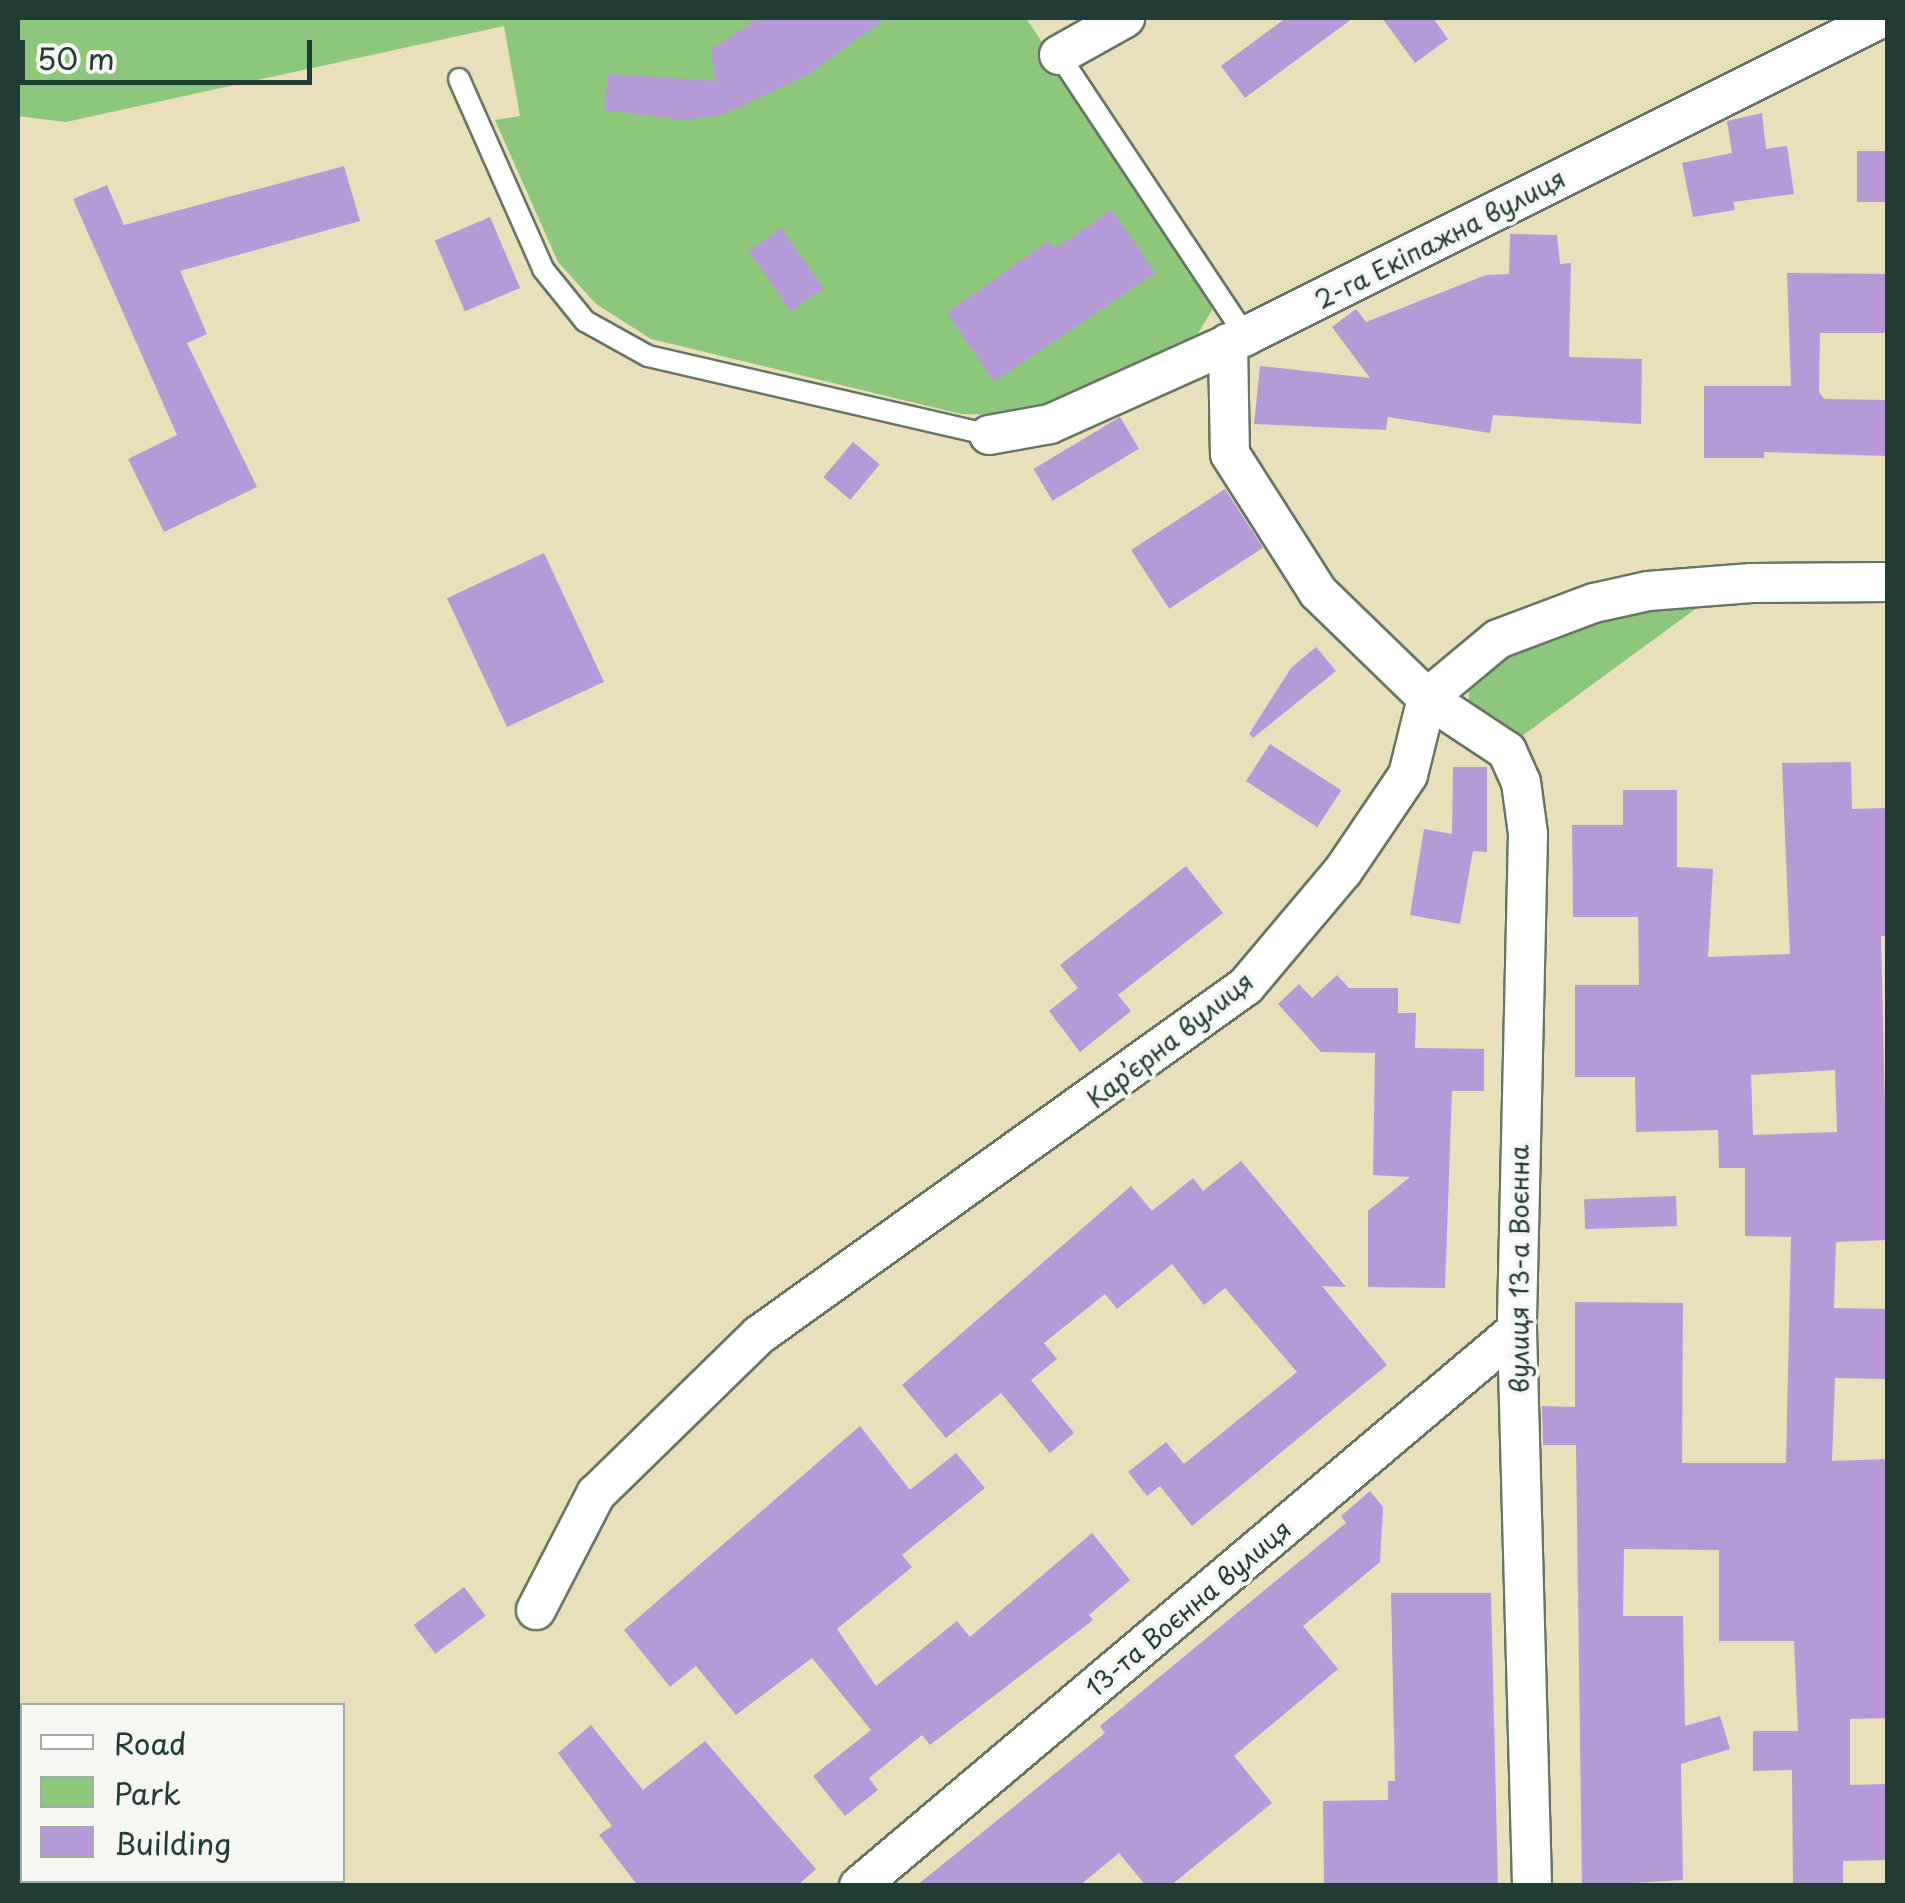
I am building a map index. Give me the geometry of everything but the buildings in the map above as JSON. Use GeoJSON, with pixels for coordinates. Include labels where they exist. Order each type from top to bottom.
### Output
{"type":"FeatureCollection","features":[{"type":"Feature","properties":{"kind":"street"},"geometry":{"type":"LineString","coordinates":[[1059,55],[1125,18]]}},
{"type":"Feature","properties":{"kind":"street","name":"2-га Екіпажна вулиця"},"geometry":{"type":"LineString","coordinates":[[988,435],[1050,424],[1237,339],[1882,18]]}},
{"type":"Feature","properties":{"kind":"street"},"geometry":{"type":"LineString","coordinates":[[1237,339],[1230,454],[1318,592],[1427,698],[1498,639],[1594,604],[1717,586],[1888,582]]}},
{"type":"Feature","properties":{"kind":"street","name":"вулиця 13-а Воєнна"},"geometry":{"type":"LineString","coordinates":[[1427,698],[1507,751],[1521,782],[1528,834],[1517,1330],[1532,1886]]}},
{"type":"Feature","properties":{"kind":"street","name":"Карʼєрна вулиця"},"geometry":{"type":"LineString","coordinates":[[536,1610],[596,1494],[759,1335],[1246,986],[1343,871],[1408,775],[1427,698]]}},
{"type":"Feature","properties":{"kind":"street","name":"13-та Воєнна вулиця"},"geometry":{"type":"LineString","coordinates":[[860,1886],[1517,1330]]}},
{"type":"Feature","properties":{"kind":"lane"},"geometry":{"type":"LineString","coordinates":[[1059,55],[1237,339]]}},
{"type":"Feature","properties":{"kind":"lane"},"geometry":{"type":"LineString","coordinates":[[458,79],[543,269],[584,321],[648,356],[988,435]]}},
{"type":"Feature","properties":{"kind":"green space"},"geometry":{"type":"Polygon","coordinates":[[[18,18],[1026,18],[1201,282],[1212,310],[1196,337],[1051,408],[1011,415],[961,414],[651,339],[596,304],[558,262],[495,120],[520,116],[504,26],[66,122],[18,116],[18,18]]]}},
{"type":"Feature","properties":{"kind":"green space"},"geometry":{"type":"Polygon","coordinates":[[[1705,602],[1522,736],[1504,739],[1469,705],[1469,686],[1509,650],[1601,617],[1705,602]]]}}]}
